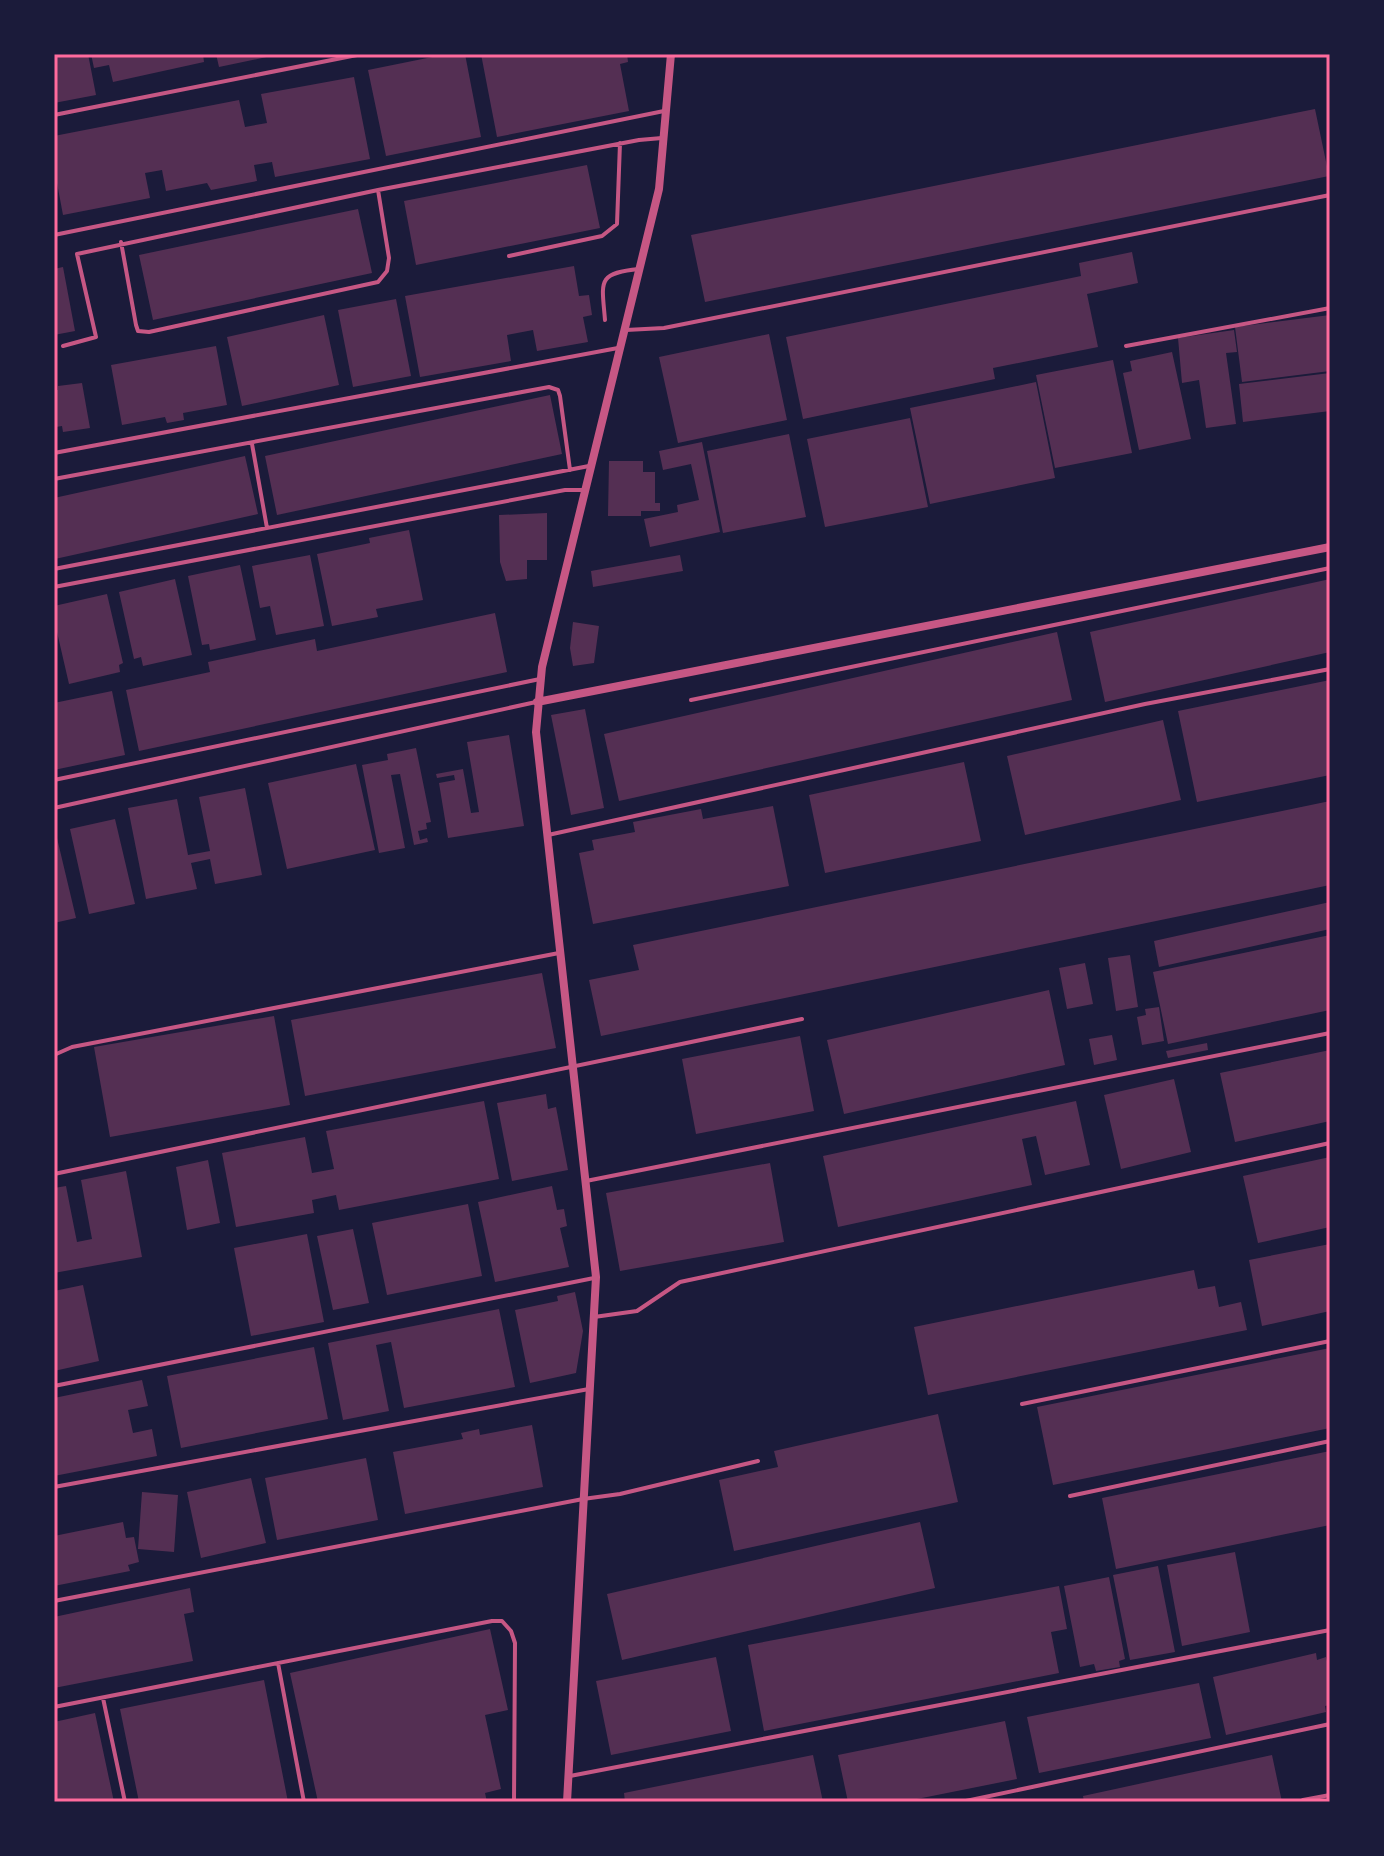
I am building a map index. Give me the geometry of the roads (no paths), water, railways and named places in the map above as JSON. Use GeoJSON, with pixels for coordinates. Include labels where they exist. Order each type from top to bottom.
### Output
{"type":"FeatureCollection","features":[{"type":"Feature","properties":{"kind":"street"},"geometry":{"type":"LineString","coordinates":[[567,1802],[596,1277],[536,732],[537,702],[540,679],[659,189],[671,54]]}},
{"type":"Feature","properties":{"kind":"street"},"geometry":{"type":"LineString","coordinates":[[537,702],[1330,547]]}},
{"type":"Feature","properties":{"kind":"lane"},"geometry":{"type":"LineString","coordinates":[[54,115],[362,54]]}},
{"type":"Feature","properties":{"kind":"lane"},"geometry":{"type":"LineString","coordinates":[[54,235],[666,111]]}},
{"type":"Feature","properties":{"kind":"lane"},"geometry":{"type":"LineString","coordinates":[[63,346],[96,337],[77,254],[121,242],[378,190],[620,143],[664,138]]}},
{"type":"Feature","properties":{"kind":"lane"},"geometry":{"type":"LineString","coordinates":[[509,256],[602,236],[614,229],[617,224],[620,143]]}},
{"type":"Feature","properties":{"kind":"lane"},"geometry":{"type":"LineString","coordinates":[[121,242],[136,325],[138,331],[149,332],[378,282],[387,271],[389,258],[378,190]]}},
{"type":"Feature","properties":{"kind":"lane"},"geometry":{"type":"LineString","coordinates":[[624,330],[664,328],[1330,195]]}},
{"type":"Feature","properties":{"kind":"lane"},"geometry":{"type":"LineString","coordinates":[[605,320],[605,280],[611,273],[639,269]]}},
{"type":"Feature","properties":{"kind":"lane"},"geometry":{"type":"LineString","coordinates":[[1126,346],[1330,308]]}},
{"type":"Feature","properties":{"kind":"lane"},"geometry":{"type":"LineString","coordinates":[[54,453],[620,348]]}},
{"type":"Feature","properties":{"kind":"lane"},"geometry":{"type":"LineString","coordinates":[[54,479],[549,387],[558,390],[560,396],[570,470]]}},
{"type":"Feature","properties":{"kind":"lane"},"geometry":{"type":"LineString","coordinates":[[252,444],[267,528]]}},
{"type":"Feature","properties":{"kind":"lane"},"geometry":{"type":"LineString","coordinates":[[54,569],[591,466]]}},
{"type":"Feature","properties":{"kind":"lane"},"geometry":{"type":"LineString","coordinates":[[54,587],[549,493],[585,490]]}},
{"type":"Feature","properties":{"kind":"lane"},"geometry":{"type":"LineString","coordinates":[[691,700],[1330,568]]}},
{"type":"Feature","properties":{"kind":"lane"},"geometry":{"type":"LineString","coordinates":[[548,835],[1130,708],[1330,669]]}},
{"type":"Feature","properties":{"kind":"lane"},"geometry":{"type":"LineString","coordinates":[[54,780],[540,679]]}},
{"type":"Feature","properties":{"kind":"lane"},"geometry":{"type":"LineString","coordinates":[[54,808],[537,702]]}},
{"type":"Feature","properties":{"kind":"lane"},"geometry":{"type":"LineString","coordinates":[[54,1055],[72,1047],[562,952]]}},
{"type":"Feature","properties":{"kind":"lane"},"geometry":{"type":"LineString","coordinates":[[54,1174],[802,1019]]}},
{"type":"Feature","properties":{"kind":"lane"},"geometry":{"type":"LineString","coordinates":[[586,1181],[1330,1033]]}},
{"type":"Feature","properties":{"kind":"lane"},"geometry":{"type":"LineString","coordinates":[[594,1317],[637,1311],[680,1282],[1330,1143]]}},
{"type":"Feature","properties":{"kind":"lane"},"geometry":{"type":"LineString","coordinates":[[54,1386],[596,1277]]}},
{"type":"Feature","properties":{"kind":"lane"},"geometry":{"type":"LineString","coordinates":[[1022,1404],[1330,1341]]}},
{"type":"Feature","properties":{"kind":"lane"},"geometry":{"type":"LineString","coordinates":[[54,1487],[589,1389]]}},
{"type":"Feature","properties":{"kind":"lane"},"geometry":{"type":"LineString","coordinates":[[1070,1496],[1330,1441]]}},
{"type":"Feature","properties":{"kind":"lane"},"geometry":{"type":"LineString","coordinates":[[54,1601],[293,1553],[620,1494],[758,1461]]}},
{"type":"Feature","properties":{"kind":"lane"},"geometry":{"type":"LineString","coordinates":[[54,1707],[502,1621],[511,1631],[515,1643],[514,1802]]}},
{"type":"Feature","properties":{"kind":"lane"},"geometry":{"type":"LineString","coordinates":[[568,1776],[1330,1630]]}},
{"type":"Feature","properties":{"kind":"lane"},"geometry":{"type":"LineString","coordinates":[[278,1663],[304,1802]]}},
{"type":"Feature","properties":{"kind":"lane"},"geometry":{"type":"LineString","coordinates":[[103,1698],[125,1802]]}},
{"type":"Feature","properties":{"kind":"lane"},"geometry":{"type":"LineString","coordinates":[[961,1802],[1330,1724]]}},
{"type":"Feature","properties":{"kind":"lane"},"geometry":{"type":"LineString","coordinates":[[1303,1800],[1330,1795]]}}]}
